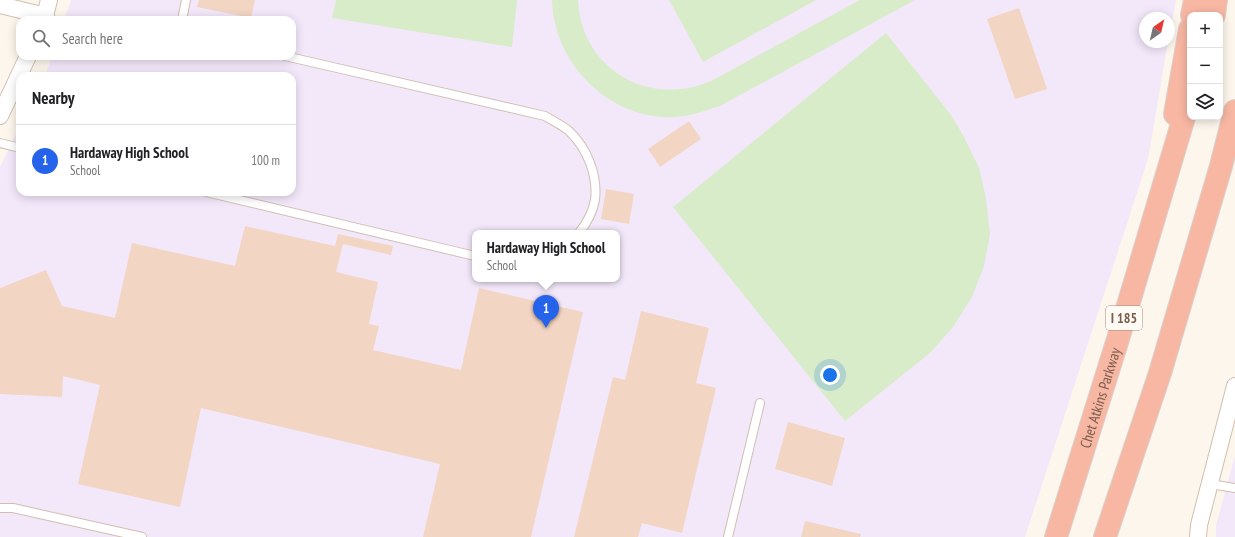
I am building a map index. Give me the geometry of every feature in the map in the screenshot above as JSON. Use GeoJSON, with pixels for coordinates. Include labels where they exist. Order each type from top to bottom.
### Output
{"type":"FeatureCollection","features":[{"type":"Feature","properties":{"kind":"highway"},"geometry":{"type":"LineString","coordinates":[[1193,12],[1195,0]]}},
{"type":"Feature","properties":{"kind":"highway"},"geometry":{"type":"LineString","coordinates":[[1214,12],[1216,0]]}},
{"type":"Feature","properties":{"kind":"highway"},"geometry":{"type":"LineString","coordinates":[[1163,188],[1187,47]]}},
{"type":"Feature","properties":{"kind":"highway","name":"Chet Atkins Parkway"},"geometry":{"type":"LineString","coordinates":[[1056,537],[1118,339],[1187,107]]}},
{"type":"Feature","properties":{"kind":"highway"},"geometry":{"type":"LineString","coordinates":[[1104,537],[1160,373],[1221,166],[1235,112]]}},
{"type":"Feature","properties":{"kind":"street"},"geometry":{"type":"LineString","coordinates":[[47,16],[49,0]]}},
{"type":"Feature","properties":{"kind":"street"},"geometry":{"type":"LineString","coordinates":[[0,5],[37,16]]}},
{"type":"Feature","properties":{"kind":"street"},"geometry":{"type":"LineString","coordinates":[[21,72],[26,60]]}},
{"type":"Feature","properties":{"kind":"street"},"geometry":{"type":"LineString","coordinates":[[0,116],[16,82]]}},
{"type":"Feature","properties":{"kind":"street"},"geometry":{"type":"LineString","coordinates":[[1198,537],[1199,525],[1235,386]]}},
{"type":"Feature","properties":{"kind":"lane"},"geometry":{"type":"LineString","coordinates":[[183,16],[186,0]]}},
{"type":"Feature","properties":{"kind":"lane"},"geometry":{"type":"LineString","coordinates":[[296,59],[545,116],[568,130],[586,152],[594,175],[595,201],[586,224],[581,230]]}},
{"type":"Feature","properties":{"kind":"lane"},"geometry":{"type":"LineString","coordinates":[[0,143],[16,147]]}},
{"type":"Feature","properties":{"kind":"lane"},"geometry":{"type":"LineString","coordinates":[[223,196],[472,255]]}},
{"type":"Feature","properties":{"kind":"lane"},"geometry":{"type":"LineString","coordinates":[[728,537],[760,403]]}},
{"type":"Feature","properties":{"kind":"lane"},"geometry":{"type":"LineString","coordinates":[[1210,484],[1235,488]]}},
{"type":"Feature","properties":{"kind":"lane"},"geometry":{"type":"LineString","coordinates":[[0,508],[14,508],[142,537]]}},
{"type":"Feature","properties":{"kind":"shaded area"},"geometry":{"type":"Polygon","coordinates":[[[71,0],[1176,0],[1174,12],[1139,12],[1139,48],[1167,48],[1148,159],[1025,537],[0,537],[0,167],[16,134],[16,196],[296,196],[296,72],[46,72],[51,60],[296,60],[296,16],[65,16],[71,0]]]}},
{"type":"Feature","properties":{"kind":"shaded area"},"geometry":{"type":"Polygon","coordinates":[[[1235,456],[1235,537],[1216,537],[1216,525],[1235,456]]]}},
{"type":"Feature","properties":{"kind":"green space"},"geometry":{"type":"Polygon","coordinates":[[[336,0],[517,0],[512,47],[332,18],[336,0]]]}},
{"type":"Feature","properties":{"kind":"green space"},"geometry":{"type":"Polygon","coordinates":[[[552,0],[578,0],[582,24],[591,46],[605,63],[622,76],[642,85],[664,89],[688,88],[711,81],[860,0],[915,0],[720,106],[685,116],[660,117],[635,112],[613,102],[593,87],[577,69],[564,48],[555,25],[552,0]]]}},
{"type":"Feature","properties":{"kind":"green space"},"geometry":{"type":"Polygon","coordinates":[[[669,0],[816,0],[703,62],[669,0]]]}},
{"type":"Feature","properties":{"kind":"green space"},"geometry":{"type":"Polygon","coordinates":[[[886,33],[951,115],[964,137],[979,168],[986,198],[990,234],[984,266],[972,297],[953,327],[930,353],[845,421],[673,207],[886,33]]]}},
{"type":"Feature","properties":{"kind":"building"},"geometry":{"type":"Polygon","coordinates":[[[199,0],[255,0],[251,16],[241,16],[197,7],[199,0]]]}},
{"type":"Feature","properties":{"kind":"building"},"geometry":{"type":"Polygon","coordinates":[[[1019,8],[1047,89],[1015,99],[987,19],[1019,8]]]}},
{"type":"Feature","properties":{"kind":"building"},"geometry":{"type":"Polygon","coordinates":[[[689,121],[701,139],[660,167],[648,149],[689,121]]]}},
{"type":"Feature","properties":{"kind":"building"},"geometry":{"type":"Polygon","coordinates":[[[606,189],[634,194],[629,224],[601,219],[606,189]]]}},
{"type":"Feature","properties":{"kind":"building"},"geometry":{"type":"Polygon","coordinates":[[[245,226],[335,246],[338,234],[393,246],[391,255],[343,244],[336,272],[378,282],[369,324],[379,326],[373,350],[461,370],[479,288],[583,312],[531,537],[423,537],[440,464],[201,408],[180,507],[78,484],[100,385],[63,376],[62,397],[0,394],[0,288],[46,270],[62,306],[115,318],[132,243],[235,266],[245,226]]]}},
{"type":"Feature","properties":{"kind":"building"},"geometry":{"type":"Polygon","coordinates":[[[641,311],[709,328],[696,383],[716,388],[682,533],[642,523],[638,537],[574,537],[613,377],[625,380],[641,311]]]}},
{"type":"Feature","properties":{"kind":"building"},"geometry":{"type":"Polygon","coordinates":[[[788,422],[845,438],[832,486],[775,469],[788,422]]]}},
{"type":"Feature","properties":{"kind":"building"},"geometry":{"type":"Polygon","coordinates":[[[805,521],[861,534],[860,537],[801,537],[805,521]]]}},
{"type":"Feature","properties":{"kind":"place","name":"Hardaway High School"},"geometry":{"type":"Point","coordinates":[546,328]}}]}
